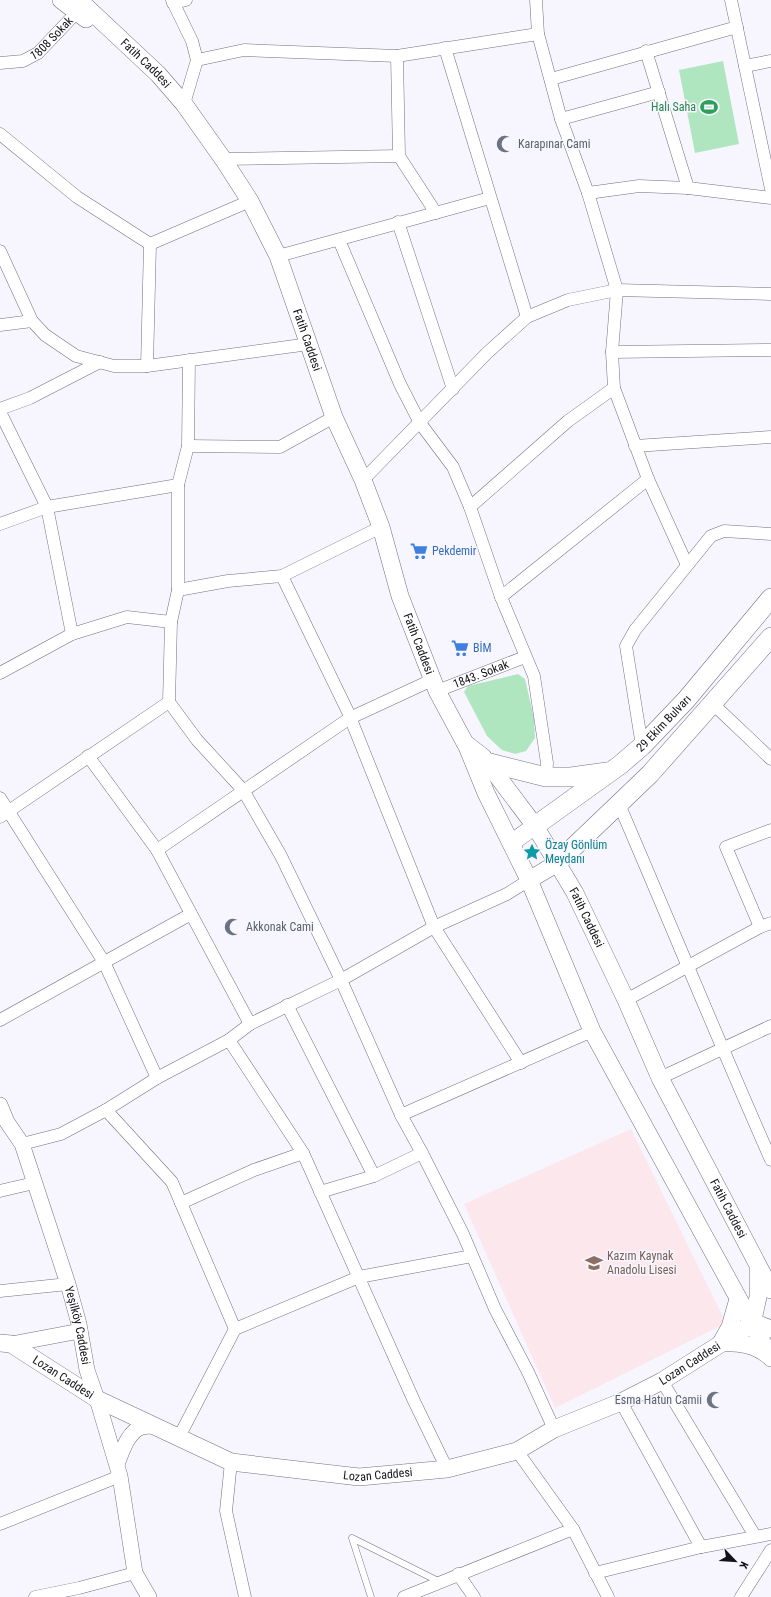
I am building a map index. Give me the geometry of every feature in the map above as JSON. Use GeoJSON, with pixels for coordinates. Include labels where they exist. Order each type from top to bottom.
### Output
{"type":"FeatureCollection","features":[{"type":"Feature","properties":{"kind":"main road","name":"Fatih Caddesi"},"geometry":{"type":"LineString","coordinates":[[61,0],[78,6],[158,74],[184,104],[223,159],[250,201],[278,256],[334,417],[363,480],[381,527],[400,596],[434,686],[466,743],[483,757],[535,826],[556,864],[575,893],[626,1000],[660,1078],[771,1290]]}},
{"type":"Feature","properties":{"kind":"main road","name":"29 Ekim Bulvarı"},"geometry":{"type":"LineString","coordinates":[[535,826],[642,746],[686,700],[771,598]]}},
{"type":"Feature","properties":{"kind":"main road","name":"29 Ekim Bulvarı"},"geometry":{"type":"LineString","coordinates":[[556,864],[650,774],[769,643]]}},
{"type":"Feature","properties":{"kind":"main road"},"geometry":{"type":"LineString","coordinates":[[466,743],[486,793],[529,880],[592,1031],[771,1358]]}},
{"type":"Feature","properties":{"kind":"main road"},"geometry":{"type":"LineString","coordinates":[[486,762],[546,777],[571,777],[610,771]]}},
{"type":"Feature","properties":{"kind":"main road"},"geometry":{"type":"LineString","coordinates":[[511,843],[535,826]]}},
{"type":"Feature","properties":{"kind":"main road"},"geometry":{"type":"LineString","coordinates":[[529,880],[556,864]]}},
{"type":"Feature","properties":{"kind":"main road"},"geometry":{"type":"LineString","coordinates":[[752,1324],[758,1296],[759,1282],[757,1263]]}},
{"type":"Feature","properties":{"kind":"main road"},"geometry":{"type":"LineString","coordinates":[[721,1343],[730,1327],[738,1299]]}},
{"type":"Feature","properties":{"kind":"main road"},"geometry":{"type":"LineString","coordinates":[[752,1324],[758,1324],[771,1329]]}},
{"type":"Feature","properties":{"kind":"main road","name":"Lozan Caddesi"},"geometry":{"type":"LineString","coordinates":[[6,1344],[97,1399],[231,1462],[359,1477],[447,1469],[517,1451],[554,1429],[621,1402],[662,1380],[752,1324]]}},
{"type":"Feature","properties":{"kind":"main road"},"geometry":{"type":"LineString","coordinates":[[721,1343],[738,1342],[746,1344],[764,1352],[771,1358]]}},
{"type":"Feature","properties":{"kind":"street"},"geometry":{"type":"LineString","coordinates":[[184,104],[197,60],[192,41],[172,1],[186,0]]}},
{"type":"Feature","properties":{"kind":"street"},"geometry":{"type":"LineString","coordinates":[[536,0],[538,34],[561,119],[588,193],[617,290],[612,352],[614,388],[648,479],[687,565]]}},
{"type":"Feature","properties":{"kind":"street"},"geometry":{"type":"LineString","coordinates":[[731,0],[746,66],[766,137],[771,189]]}},
{"type":"Feature","properties":{"kind":"street","name":"1808 Sokak"},"geometry":{"type":"LineString","coordinates":[[0,63],[23,61],[38,53],[78,6]]}},
{"type":"Feature","properties":{"kind":"street"},"geometry":{"type":"LineString","coordinates":[[551,79],[646,51],[737,27]]}},
{"type":"Feature","properties":{"kind":"street"},"geometry":{"type":"LineString","coordinates":[[197,60],[244,50],[397,56],[538,34]]}},
{"type":"Feature","properties":{"kind":"street"},"geometry":{"type":"LineString","coordinates":[[445,48],[490,198],[528,317]]}},
{"type":"Feature","properties":{"kind":"street"},"geometry":{"type":"LineString","coordinates":[[646,51],[688,188]]}},
{"type":"Feature","properties":{"kind":"street"},"geometry":{"type":"LineString","coordinates":[[397,56],[399,156],[436,213]]}},
{"type":"Feature","properties":{"kind":"street"},"geometry":{"type":"LineString","coordinates":[[746,66],[771,61]]}},
{"type":"Feature","properties":{"kind":"street"},"geometry":{"type":"LineString","coordinates":[[561,119],[659,92]]}},
{"type":"Feature","properties":{"kind":"street"},"geometry":{"type":"LineString","coordinates":[[0,134],[77,197],[150,244]]}},
{"type":"Feature","properties":{"kind":"street"},"geometry":{"type":"LineString","coordinates":[[223,159],[399,156]]}},
{"type":"Feature","properties":{"kind":"street"},"geometry":{"type":"LineString","coordinates":[[588,193],[639,186],[688,188],[771,198]]}},
{"type":"Feature","properties":{"kind":"street"},"geometry":{"type":"LineString","coordinates":[[278,256],[490,198]]}},
{"type":"Feature","properties":{"kind":"street"},"geometry":{"type":"LineString","coordinates":[[150,244],[250,201]]}},
{"type":"Feature","properties":{"kind":"street"},"geometry":{"type":"LineString","coordinates":[[398,222],[453,389]]}},
{"type":"Feature","properties":{"kind":"street"},"geometry":{"type":"LineString","coordinates":[[339,240],[400,384],[420,422],[453,467],[470,508],[501,598],[534,676],[547,763],[546,777]]}},
{"type":"Feature","properties":{"kind":"street"},"geometry":{"type":"LineString","coordinates":[[147,366],[150,244]]}},
{"type":"Feature","properties":{"kind":"street"},"geometry":{"type":"LineString","coordinates":[[0,251],[32,321],[45,335],[76,356],[114,366],[147,366],[309,344]]}},
{"type":"Feature","properties":{"kind":"street"},"geometry":{"type":"LineString","coordinates":[[363,480],[487,353],[528,317],[568,300],[617,290],[771,294]]}},
{"type":"Feature","properties":{"kind":"street"},"geometry":{"type":"LineString","coordinates":[[0,325],[32,321]]}},
{"type":"Feature","properties":{"kind":"street"},"geometry":{"type":"LineString","coordinates":[[612,352],[771,350]]}},
{"type":"Feature","properties":{"kind":"street"},"geometry":{"type":"LineString","coordinates":[[189,360],[188,446],[178,485],[178,590],[171,622],[169,702],[198,740],[243,790],[281,856],[341,980],[402,1115],[463,1234],[495,1309],[528,1372],[554,1429]]}},
{"type":"Feature","properties":{"kind":"street"},"geometry":{"type":"LineString","coordinates":[[72,634],[48,507],[0,410],[30,398],[100,362]]}},
{"type":"Feature","properties":{"kind":"street"},"geometry":{"type":"LineString","coordinates":[[470,508],[568,421],[614,388]]}},
{"type":"Feature","properties":{"kind":"street"},"geometry":{"type":"LineString","coordinates":[[188,446],[280,447],[334,417]]}},
{"type":"Feature","properties":{"kind":"street"},"geometry":{"type":"LineString","coordinates":[[635,446],[771,437]]}},
{"type":"Feature","properties":{"kind":"street"},"geometry":{"type":"LineString","coordinates":[[501,598],[648,479]]}},
{"type":"Feature","properties":{"kind":"street"},"geometry":{"type":"LineString","coordinates":[[0,524],[48,507],[178,485]]}},
{"type":"Feature","properties":{"kind":"street"},"geometry":{"type":"LineString","coordinates":[[178,590],[228,581],[282,576],[381,527]]}},
{"type":"Feature","properties":{"kind":"street"},"geometry":{"type":"LineString","coordinates":[[642,746],[626,646],[635,630],[711,536],[724,531],[771,534]]}},
{"type":"Feature","properties":{"kind":"street"},"geometry":{"type":"LineString","coordinates":[[282,576],[350,718],[434,927],[521,1063]]}},
{"type":"Feature","properties":{"kind":"street"},"geometry":{"type":"LineString","coordinates":[[0,673],[72,634],[127,617],[171,622]]}},
{"type":"Feature","properties":{"kind":"street","name":"1843. Sokak"},"geometry":{"type":"LineString","coordinates":[[157,850],[350,718],[434,686],[525,657]]}},
{"type":"Feature","properties":{"kind":"street"},"geometry":{"type":"LineString","coordinates":[[4,814],[169,702]]}},
{"type":"Feature","properties":{"kind":"street"},"geometry":{"type":"LineString","coordinates":[[713,704],[771,758]]}},
{"type":"Feature","properties":{"kind":"street"},"geometry":{"type":"LineString","coordinates":[[88,756],[157,850],[250,1024]]}},
{"type":"Feature","properties":{"kind":"street"},"geometry":{"type":"LineString","coordinates":[[0,798],[4,814],[104,962],[157,1078]]}},
{"type":"Feature","properties":{"kind":"street"},"geometry":{"type":"LineString","coordinates":[[619,804],[722,1050],[771,1160]]}},
{"type":"Feature","properties":{"kind":"street"},"geometry":{"type":"LineString","coordinates":[[626,1000],[766,925],[726,847],[771,830]]}},
{"type":"Feature","properties":{"kind":"street"},"geometry":{"type":"LineString","coordinates":[[22,1144],[61,1134],[106,1110],[157,1078],[229,1040],[250,1024],[341,980],[434,927],[507,894],[529,880]]}},
{"type":"Feature","properties":{"kind":"street"},"geometry":{"type":"LineString","coordinates":[[0,1020],[191,914]]}},
{"type":"Feature","properties":{"kind":"street"},"geometry":{"type":"LineString","coordinates":[[287,1005],[374,1176]]}},
{"type":"Feature","properties":{"kind":"street"},"geometry":{"type":"LineString","coordinates":[[660,1078],[771,1026]]}},
{"type":"Feature","properties":{"kind":"street"},"geometry":{"type":"LineString","coordinates":[[402,1115],[592,1031]]}},
{"type":"Feature","properties":{"kind":"street"},"geometry":{"type":"LineString","coordinates":[[229,1040],[304,1153],[358,1277],[447,1469]]}},
{"type":"Feature","properties":{"kind":"street","name":"Yeşilköy Caddesi"},"geometry":{"type":"LineString","coordinates":[[0,1105],[4,1123],[22,1144],[68,1284],[80,1331],[87,1370],[118,1470],[135,1573],[149,1597]]}},
{"type":"Feature","properties":{"kind":"street"},"geometry":{"type":"LineString","coordinates":[[106,1110],[172,1182],[236,1329]]}},
{"type":"Feature","properties":{"kind":"street"},"geometry":{"type":"LineString","coordinates":[[181,1203],[254,1170],[304,1153]]}},
{"type":"Feature","properties":{"kind":"street"},"geometry":{"type":"LineString","coordinates":[[320,1192],[374,1176],[422,1153]]}},
{"type":"Feature","properties":{"kind":"street"},"geometry":{"type":"LineString","coordinates":[[0,1191],[34,1183]]}},
{"type":"Feature","properties":{"kind":"street"},"geometry":{"type":"LineString","coordinates":[[179,1437],[236,1329],[358,1277],[472,1256]]}},
{"type":"Feature","properties":{"kind":"street"},"geometry":{"type":"LineString","coordinates":[[0,1292],[68,1284]]}},
{"type":"Feature","properties":{"kind":"street"},"geometry":{"type":"LineString","coordinates":[[6,1344],[80,1331]]}},
{"type":"Feature","properties":{"kind":"street"},"geometry":{"type":"LineString","coordinates":[[662,1380],[755,1536]]}},
{"type":"Feature","properties":{"kind":"street"},"geometry":{"type":"LineString","coordinates":[[621,1402],[701,1547]]}},
{"type":"Feature","properties":{"kind":"street"},"geometry":{"type":"LineString","coordinates":[[1,1522],[118,1470],[129,1438],[136,1429],[143,1426],[155,1426]]}},
{"type":"Feature","properties":{"kind":"street"},"geometry":{"type":"LineString","coordinates":[[517,1451],[573,1529],[608,1597]]}},
{"type":"Feature","properties":{"kind":"street"},"geometry":{"type":"LineString","coordinates":[[231,1462],[226,1511],[245,1597]]}},
{"type":"Feature","properties":{"kind":"street"},"geometry":{"type":"LineString","coordinates":[[404,1597],[573,1529]]}},
{"type":"Feature","properties":{"kind":"street"},"geometry":{"type":"LineString","coordinates":[[595,1573],[701,1547],[771,1534]]}},
{"type":"Feature","properties":{"kind":"street"},"geometry":{"type":"LineString","coordinates":[[741,1597],[771,1550]]}},
{"type":"Feature","properties":{"kind":"street"},"geometry":{"type":"LineString","coordinates":[[40,1596],[79,1588],[135,1573]]}},
{"type":"Feature","properties":{"kind":"street"},"geometry":{"type":"LineString","coordinates":[[458,1574],[474,1597]]}},
{"type":"Feature","properties":{"kind":"lane"},"geometry":{"type":"LineString","coordinates":[[371,1597],[352,1538],[440,1582]]}},
{"type":"Feature","properties":{"kind":"shaded area","name":"Kazım Kaynak Anadolu Lisesi"},"geometry":{"type":"Polygon","coordinates":[[[631,1129],[726,1323],[555,1408],[464,1204],[631,1129]]]}},
{"type":"Feature","properties":{"kind":"green space","name":"Halı Saha"},"geometry":{"type":"Polygon","coordinates":[[[723,61],[739,144],[695,153],[679,70],[723,61]]]}},
{"type":"Feature","properties":{"kind":"green space"},"geometry":{"type":"Polygon","coordinates":[[[518,674],[525,679],[534,718],[535,738],[526,751],[515,754],[502,750],[487,736],[464,692],[468,686],[518,674]]]}},
{"type":"Feature","properties":{"kind":"place","name":"Halı Saha"},"geometry":{"type":"Point","coordinates":[709,107]}},
{"type":"Feature","properties":{"kind":"place","name":"Karapınar Cami"},"geometry":{"type":"Point","coordinates":[505,144]}},
{"type":"Feature","properties":{"kind":"place","name":"Pekdemir"},"geometry":{"type":"Point","coordinates":[419,551]}},
{"type":"Feature","properties":{"kind":"place","name":"BİM"},"geometry":{"type":"Point","coordinates":[460,648]}},
{"type":"Feature","properties":{"kind":"place","name":"Özay Gönlüm Meydanı"},"geometry":{"type":"Point","coordinates":[532,852]}},
{"type":"Feature","properties":{"kind":"place","name":"Akkonak Cami"},"geometry":{"type":"Point","coordinates":[233,927]}},
{"type":"Feature","properties":{"kind":"place","name":"Kazım Kaynak Anadolu Lisesi"},"geometry":{"type":"Point","coordinates":[594,1263]}},
{"type":"Feature","properties":{"kind":"place","name":"Esma Hatun Camii"},"geometry":{"type":"Point","coordinates":[715,1400]}}]}
